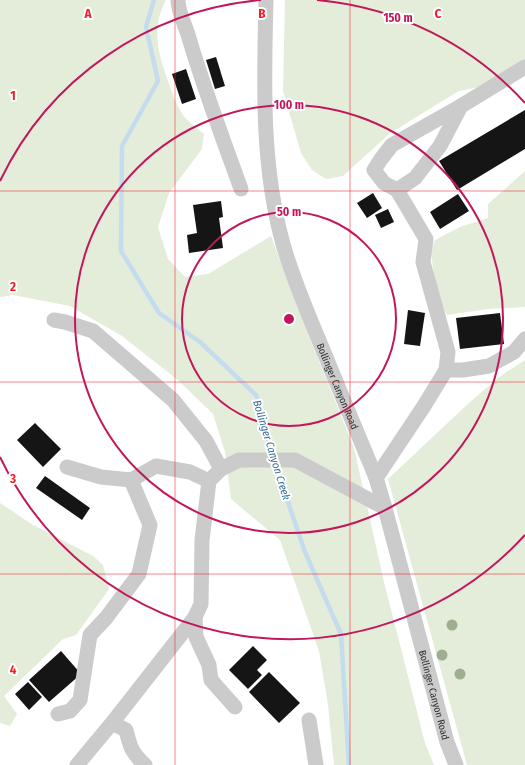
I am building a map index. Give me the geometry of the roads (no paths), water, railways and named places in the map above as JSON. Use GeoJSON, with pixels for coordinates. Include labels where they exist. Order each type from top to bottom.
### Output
{"type":"FeatureCollection","features":[{"type":"Feature","properties":{"kind":"street"},"geometry":{"type":"LineString","coordinates":[[178,0],[178,6],[201,79],[241,189]]}},
{"type":"Feature","properties":{"kind":"street","name":"Bollinger Canyon Road"},"geometry":{"type":"LineString","coordinates":[[266,0],[265,96],[268,159],[283,244],[301,296],[376,478],[386,508],[447,742],[456,765]]}},
{"type":"Feature","properties":{"kind":"street"},"geometry":{"type":"LineString","coordinates":[[376,478],[446,370],[448,352],[423,262],[426,239],[397,190],[384,183],[374,170],[392,145],[461,106],[525,67]]}},
{"type":"Feature","properties":{"kind":"street"},"geometry":{"type":"LineString","coordinates":[[397,190],[415,178],[440,146],[461,106]]}},
{"type":"Feature","properties":{"kind":"street"},"geometry":{"type":"LineString","coordinates":[[54,320],[93,331],[173,400],[206,441],[221,469]]}},
{"type":"Feature","properties":{"kind":"street"},"geometry":{"type":"LineString","coordinates":[[446,370],[462,370],[490,366],[514,352],[525,339]]}},
{"type":"Feature","properties":{"kind":"street"},"geometry":{"type":"LineString","coordinates":[[77,765],[94,746],[195,617],[201,604],[202,540],[209,481],[221,469],[239,460],[295,460],[386,508]]}},
{"type":"Feature","properties":{"kind":"street"},"geometry":{"type":"LineString","coordinates":[[67,467],[102,477],[132,480],[156,466],[190,472],[209,481]]}},
{"type":"Feature","properties":{"kind":"street"},"geometry":{"type":"LineString","coordinates":[[58,714],[70,711],[80,700],[90,635],[106,618],[139,574],[150,525],[132,480]]}},
{"type":"Feature","properties":{"kind":"street"},"geometry":{"type":"LineString","coordinates":[[195,617],[196,637],[209,665],[211,680],[235,707]]}},
{"type":"Feature","properties":{"kind":"street"},"geometry":{"type":"LineString","coordinates":[[309,720],[316,765]]}},
{"type":"Feature","properties":{"kind":"street"},"geometry":{"type":"LineString","coordinates":[[112,723],[126,730],[130,747],[136,757],[145,765]]}},
{"type":"Feature","properties":{"kind":"waterway","name":"Bollinger Canyon Creek"},"geometry":{"type":"LineString","coordinates":[[154,0],[146,27],[158,81],[122,146],[121,251],[159,313],[200,342],[256,395],[274,461],[305,552],[341,634],[349,765]]}}]}
